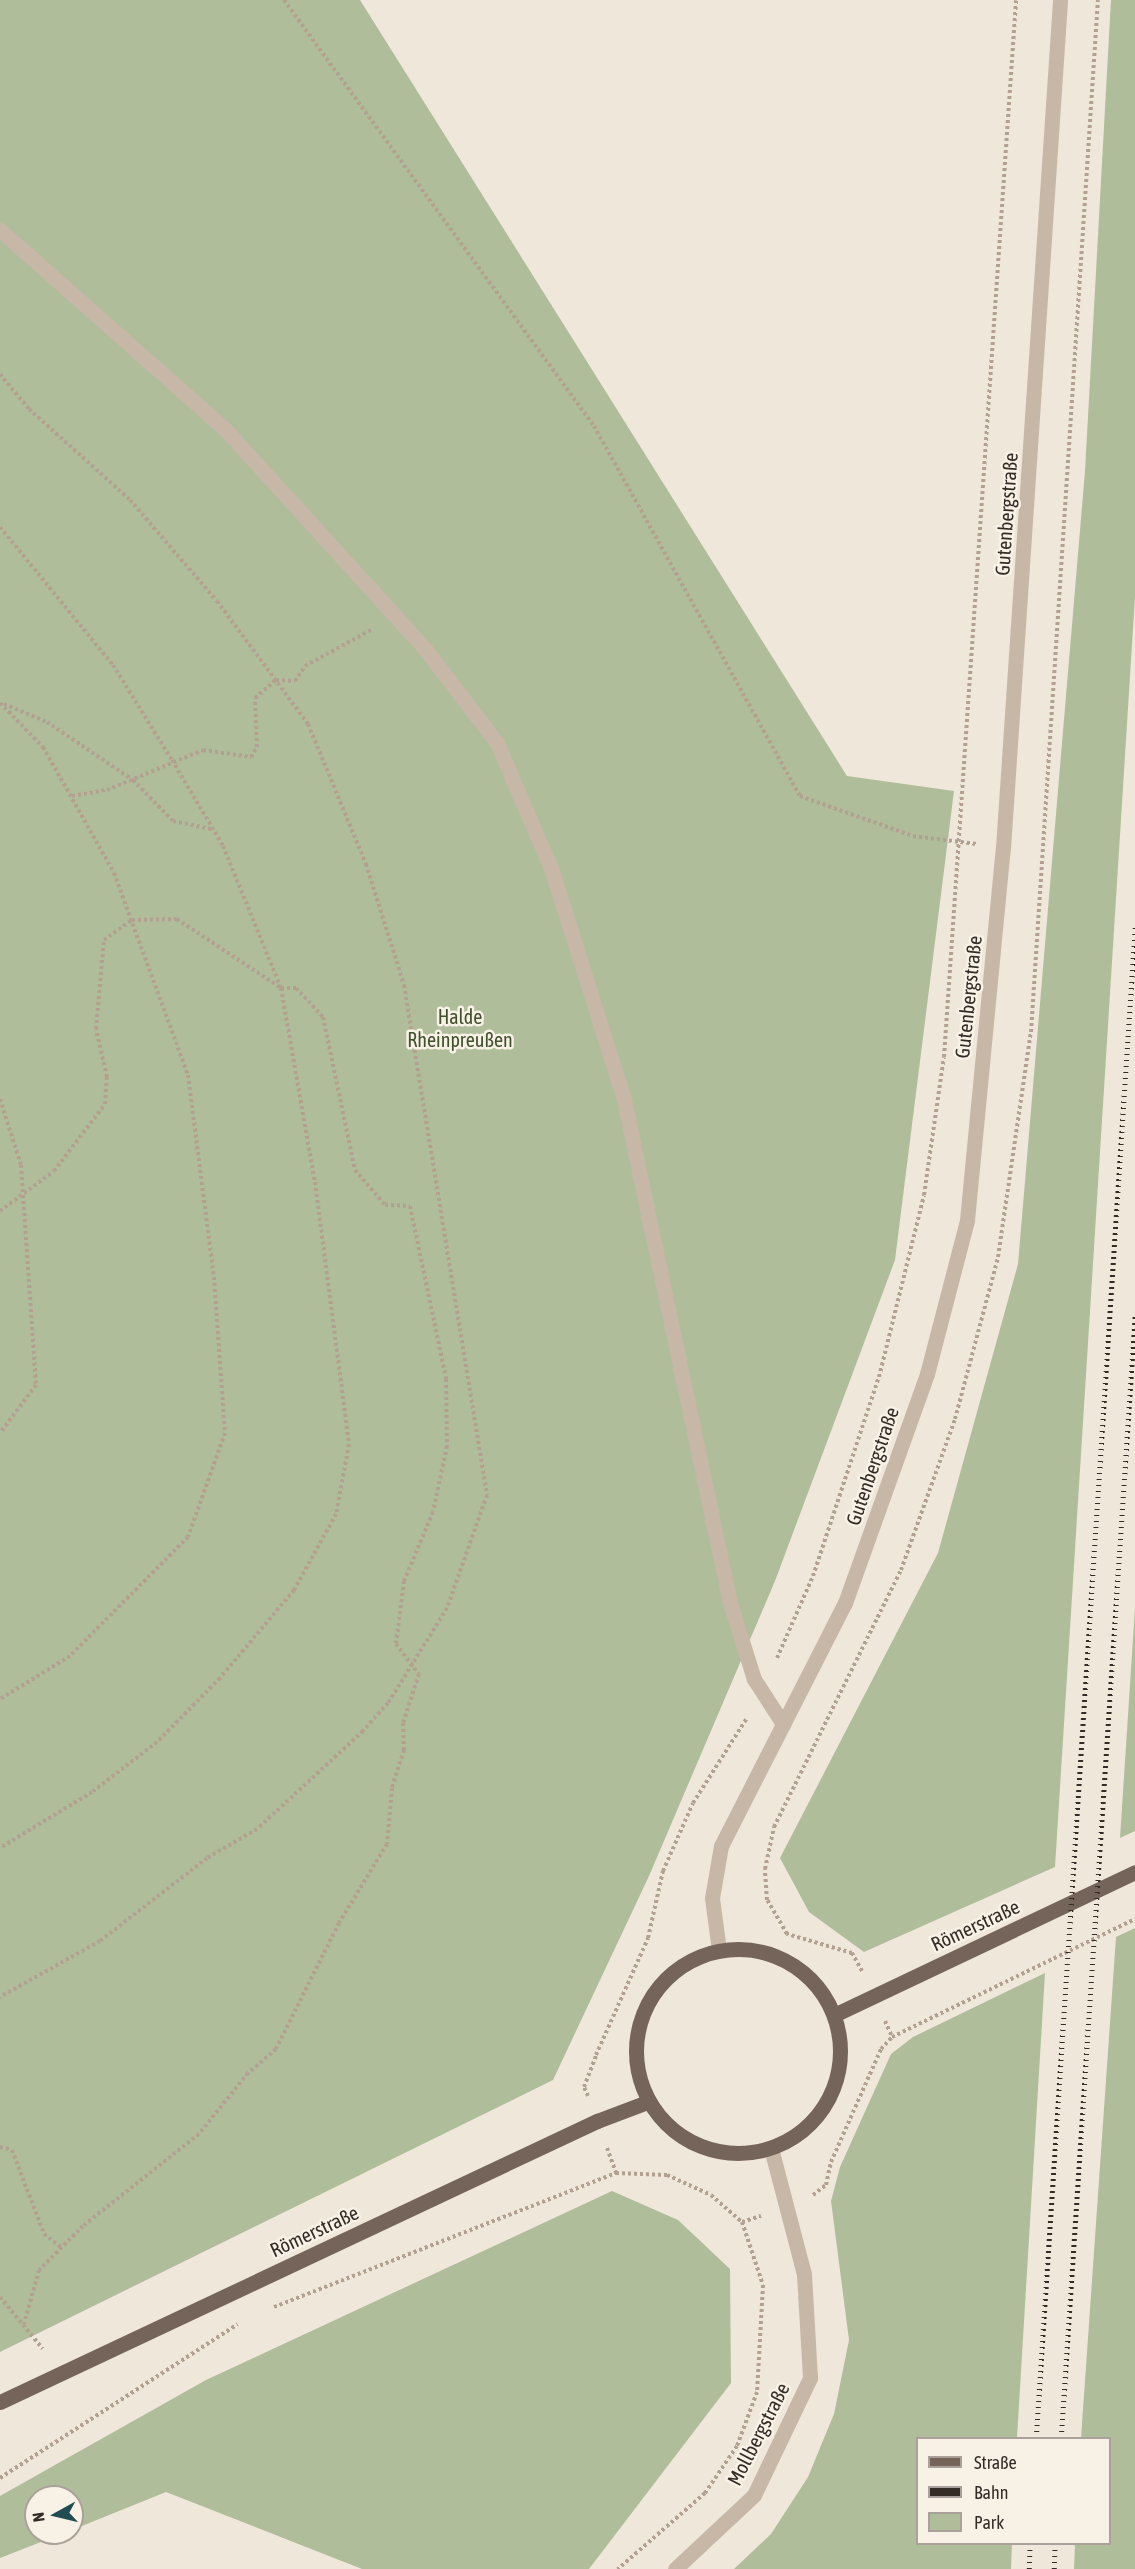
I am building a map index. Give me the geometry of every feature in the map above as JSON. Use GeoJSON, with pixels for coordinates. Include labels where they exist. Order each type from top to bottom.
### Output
{"type":"FeatureCollection","features":[{"type":"Feature","properties":{"kind":"main road","name":"Römerstraße"},"geometry":{"type":"LineString","coordinates":[[834,2015],[1135,1872]]}},
{"type":"Feature","properties":{"kind":"main road"},"geometry":{"type":"LineString","coordinates":[[748,1948],[800,1969],[834,2015],[840,2047],[832,2089],[800,2133],[771,2148],[713,2151],[687,2140],[647,2102],[637,2067],[636,2036],[646,2006],[681,1967],[719,1950],[748,1948]]}},
{"type":"Feature","properties":{"kind":"main road","name":"Römerstraße"},"geometry":{"type":"LineString","coordinates":[[0,2402],[597,2121],[647,2102]]}},
{"type":"Feature","properties":{"kind":"street","name":"Gutenbergstraße"},"geometry":{"type":"LineString","coordinates":[[719,1950],[712,1898],[721,1846],[845,1603],[927,1374],[967,1220],[1003,848],[1060,0]]}},
{"type":"Feature","properties":{"kind":"street"},"geometry":{"type":"LineString","coordinates":[[0,230],[225,429],[391,611],[496,743],[552,871],[624,1101],[730,1603],[762,1691],[783,1724]]}},
{"type":"Feature","properties":{"kind":"street","name":"Mollbergstraße"},"geometry":{"type":"LineString","coordinates":[[675,2569],[754,2495],[810,2378],[804,2274],[771,2148]]}},
{"type":"Feature","properties":{"kind":"path"},"geometry":{"type":"LineString","coordinates":[[284,0],[594,426],[800,796],[913,836],[1003,848]]}},
{"type":"Feature","properties":{"kind":"path"},"geometry":{"type":"LineString","coordinates":[[616,2173],[584,2086],[648,1938],[663,1871],[693,1803],[762,1691],[813,1576],[876,1388],[924,1195],[944,1057],[963,843],[1016,0]]}},
{"type":"Feature","properties":{"kind":"path"},"geometry":{"type":"LineString","coordinates":[[0,374],[29,409],[130,500],[217,601],[308,724],[366,864],[404,986],[488,1495],[447,1608],[409,1664],[388,1703],[257,1829],[207,1858],[100,1941],[0,1997]]}},
{"type":"Feature","properties":{"kind":"path"},"geometry":{"type":"LineString","coordinates":[[0,527],[113,665],[172,760],[212,829],[280,988],[315,1182],[349,1444],[336,1514],[294,1590],[157,1742],[92,1792],[0,1848]]}},
{"type":"Feature","properties":{"kind":"path"},"geometry":{"type":"LineString","coordinates":[[72,796],[133,780],[172,760],[203,750],[251,757],[257,747],[255,698],[276,680],[295,681],[305,666],[373,630],[391,611]]}},
{"type":"Feature","properties":{"kind":"path"},"geometry":{"type":"LineString","coordinates":[[0,703],[47,722],[133,780],[173,821],[212,829]]}},
{"type":"Feature","properties":{"kind":"path"},"geometry":{"type":"LineString","coordinates":[[0,703],[44,747],[114,873],[188,1075],[214,1277],[225,1434],[188,1537],[70,1656],[0,1699]]}},
{"type":"Feature","properties":{"kind":"path"},"geometry":{"type":"LineString","coordinates":[[0,1211],[54,1171],[105,1104],[107,1077],[96,1029],[104,940],[132,920],[177,919],[280,988],[296,988],[323,1017],[355,1170],[385,1205],[410,1206],[446,1379],[447,1446],[433,1512],[404,1581],[396,1644],[409,1664],[419,1674],[403,1723],[404,1750],[392,1788],[387,1844],[339,1923],[276,2049],[248,2073],[199,2134],[62,2248],[39,2270],[24,2324]]}},
{"type":"Feature","properties":{"kind":"path"},"geometry":{"type":"LineString","coordinates":[[0,1099],[21,1165],[36,1385],[0,1433]]}},
{"type":"Feature","properties":{"kind":"path"},"geometry":{"type":"LineString","coordinates":[[815,1745],[774,1827],[765,1869],[767,1900],[788,1934],[852,1953],[892,2037]]}},
{"type":"Feature","properties":{"kind":"path"},"geometry":{"type":"LineString","coordinates":[[742,2222],[787,2207],[826,2185],[873,2065],[892,2037],[1135,1919]]}},
{"type":"Feature","properties":{"kind":"path"},"geometry":{"type":"LineString","coordinates":[[0,2147],[12,2150],[44,2234],[62,2248]]}},
{"type":"Feature","properties":{"kind":"path"},"geometry":{"type":"LineString","coordinates":[[270,2309],[616,2173],[667,2175],[711,2195],[742,2222],[763,2285],[757,2392],[736,2446],[705,2493],[618,2569]]}},
{"type":"Feature","properties":{"kind":"path"},"geometry":{"type":"LineString","coordinates":[[0,2297],[24,2324],[61,2373]]}},
{"type":"Feature","properties":{"kind":"path"},"geometry":{"type":"LineString","coordinates":[[0,2478],[247,2318]]}},
{"type":"Feature","properties":{"kind":"green space","name":"Halde Rheinpreußen"},"geometry":{"type":"Polygon","coordinates":[[[0,0],[360,0],[847,776],[954,791],[895,1260],[775,1581],[649,1876],[553,2080],[0,2352],[0,0]]]}},
{"type":"Feature","properties":{"kind":"green space"},"geometry":{"type":"Polygon","coordinates":[[[1111,0],[1135,0],[1135,597],[1055,1867],[864,1952],[809,1912],[780,1858],[938,1553],[1018,1264],[1085,471],[1111,0]]]}},
{"type":"Feature","properties":{"kind":"green space"},"geometry":{"type":"Polygon","coordinates":[[[1135,1608],[1135,1831],[1120,1838],[1135,1608]]]}},
{"type":"Feature","properties":{"kind":"green space"},"geometry":{"type":"Polygon","coordinates":[[[1135,1928],[1135,2569],[1074,2569],[1075,2545],[1111,2545],[1111,2437],[1081,2437],[1116,1937],[1135,1928]]]}},
{"type":"Feature","properties":{"kind":"green space"},"geometry":{"type":"Polygon","coordinates":[[[1045,1973],[1017,2437],[916,2437],[916,2545],[1012,2545],[1011,2569],[734,2569],[771,2534],[808,2477],[834,2414],[849,2340],[831,2201],[840,2167],[891,2054],[913,2037],[1045,1973]]]}},
{"type":"Feature","properties":{"kind":"green space"},"geometry":{"type":"Polygon","coordinates":[[[612,2191],[678,2220],[730,2269],[731,2383],[589,2569],[362,2569],[166,2492],[84,2525],[84,2485],[24,2485],[24,2545],[33,2545],[0,2558],[0,2496],[206,2380],[612,2191]]]}},
{"type":"Feature","properties":{"kind":"railway"},"geometry":{"type":"LineString","coordinates":[[1036,2437],[1135,927]]}},
{"type":"Feature","properties":{"kind":"railway"},"geometry":{"type":"LineString","coordinates":[[1061,2437],[1135,1315]]}},
{"type":"Feature","properties":{"kind":"railway"},"geometry":{"type":"LineString","coordinates":[[1029,2569],[1030,2545]]}},
{"type":"Feature","properties":{"kind":"railway"},"geometry":{"type":"LineString","coordinates":[[1054,2569],[1055,2545]]}}]}
